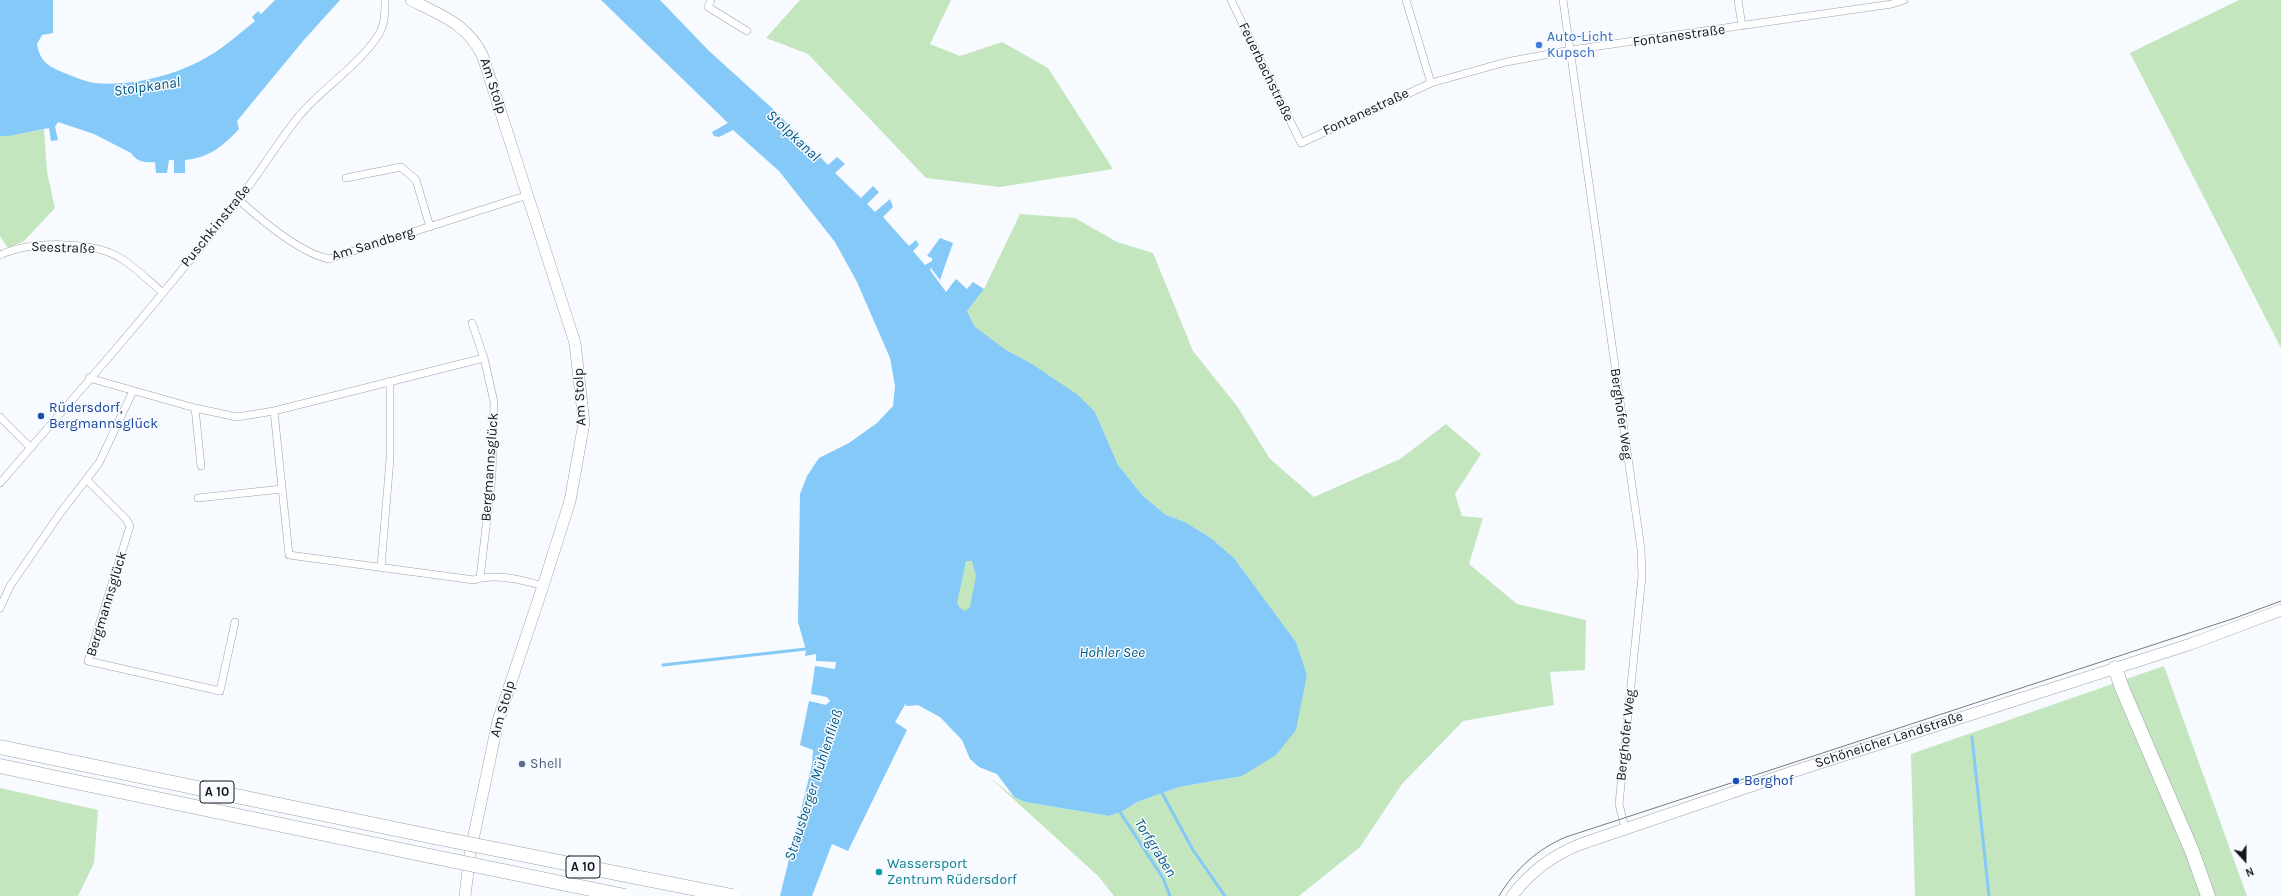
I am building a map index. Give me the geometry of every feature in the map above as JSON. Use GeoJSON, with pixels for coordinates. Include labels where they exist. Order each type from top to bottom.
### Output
{"type":"FeatureCollection","features":[{"type":"Feature","properties":{"kind":"highway"},"geometry":{"type":"LineString","coordinates":[[2115,668],[2122,688],[2192,851],[2208,896]]}},
{"type":"Feature","properties":{"kind":"highway","name":"A 10"},"geometry":{"type":"LineString","coordinates":[[0,747],[434,837],[732,896]]}},
{"type":"Feature","properties":{"kind":"highway","name":"A 10"},"geometry":{"type":"LineString","coordinates":[[0,766],[624,896]]}},
{"type":"Feature","properties":{"kind":"main road","name":"Am Stolp"},"geometry":{"type":"LineString","coordinates":[[412,0],[446,17],[469,33],[478,44],[575,343],[584,423],[570,501],[544,586],[498,721],[470,854],[465,896]]}},
{"type":"Feature","properties":{"kind":"main road","name":"Schöneicher Landstraße"},"geometry":{"type":"LineString","coordinates":[[1512,896],[1529,876],[1556,855],[1625,828],[2232,630],[2281,610]]}},
{"type":"Feature","properties":{"kind":"street","name":"Puschkinstraße"},"geometry":{"type":"LineString","coordinates":[[0,483],[239,200],[298,117],[325,88],[365,53],[380,32],[385,0]]}},
{"type":"Feature","properties":{"kind":"street"},"geometry":{"type":"LineString","coordinates":[[711,0],[708,7],[747,31]]}},
{"type":"Feature","properties":{"kind":"street","name":"Feuerbachstraße"},"geometry":{"type":"LineString","coordinates":[[1231,0],[1301,143]]}},
{"type":"Feature","properties":{"kind":"street"},"geometry":{"type":"LineString","coordinates":[[1406,0],[1431,83]]}},
{"type":"Feature","properties":{"kind":"street","name":"Berghofer Weg"},"geometry":{"type":"LineString","coordinates":[[1563,0],[1642,565],[1619,804],[1625,828]]}},
{"type":"Feature","properties":{"kind":"street"},"geometry":{"type":"LineString","coordinates":[[1738,0],[1742,26]]}},
{"type":"Feature","properties":{"kind":"street","name":"Fontanestraße"},"geometry":{"type":"LineString","coordinates":[[1301,143],[1431,83],[1506,62],[1570,50],[1892,4],[1904,0]]}},
{"type":"Feature","properties":{"kind":"street","name":"Am Sandberg"},"geometry":{"type":"LineString","coordinates":[[346,178],[401,168],[416,180],[430,227]]}},
{"type":"Feature","properties":{"kind":"street","name":"Am Sandberg"},"geometry":{"type":"LineString","coordinates":[[239,200],[268,226],[320,257],[330,259],[528,195]]}},
{"type":"Feature","properties":{"kind":"street","name":"Seestraße"},"geometry":{"type":"LineString","coordinates":[[0,255],[37,245],[98,249],[122,259],[162,292]]}},
{"type":"Feature","properties":{"kind":"street","name":"Bergmannsglück"},"geometry":{"type":"LineString","coordinates":[[472,323],[484,358],[494,402],[492,476],[480,578]]}},
{"type":"Feature","properties":{"kind":"street"},"geometry":{"type":"LineString","coordinates":[[89,378],[195,408],[238,416],[274,411],[484,358]]}},
{"type":"Feature","properties":{"kind":"street"},"geometry":{"type":"LineString","coordinates":[[381,567],[390,459],[390,381]]}},
{"type":"Feature","properties":{"kind":"street"},"geometry":{"type":"LineString","coordinates":[[0,608],[10,586],[61,512],[87,480],[102,457],[133,391]]}},
{"type":"Feature","properties":{"kind":"street"},"geometry":{"type":"LineString","coordinates":[[195,408],[201,466]]}},
{"type":"Feature","properties":{"kind":"street"},"geometry":{"type":"LineString","coordinates":[[274,411],[289,554],[474,580],[480,578],[502,578],[544,586]]}},
{"type":"Feature","properties":{"kind":"street"},"geometry":{"type":"LineString","coordinates":[[0,417],[31,448]]}},
{"type":"Feature","properties":{"kind":"street","name":"Bergmannsglück"},"geometry":{"type":"LineString","coordinates":[[87,480],[126,519],[130,526],[88,661],[220,690],[236,622]]}},
{"type":"Feature","properties":{"kind":"street"},"geometry":{"type":"LineString","coordinates":[[198,498],[282,489]]}},
{"type":"Feature","properties":{"kind":"green space"},"geometry":{"type":"Polygon","coordinates":[[[800,0],[951,0],[930,44],[960,56],[1002,42],[1048,68],[1113,169],[1000,187],[926,178],[808,54],[766,38],[800,0]]]}},
{"type":"Feature","properties":{"kind":"green space"},"geometry":{"type":"Polygon","coordinates":[[[2239,0],[2281,0],[2281,348],[2130,53],[2239,0]]]}},
{"type":"Feature","properties":{"kind":"green space"},"geometry":{"type":"Polygon","coordinates":[[[44,129],[47,172],[55,208],[24,241],[8,248],[0,236],[0,136],[9,136],[44,129]]]}},
{"type":"Feature","properties":{"kind":"green space"},"geometry":{"type":"Polygon","coordinates":[[[1020,214],[1075,218],[1117,242],[1153,253],[1193,351],[1237,406],[1270,459],[1314,497],[1400,459],[1446,424],[1481,454],[1455,494],[1462,516],[1483,518],[1469,564],[1517,604],[1586,620],[1585,670],[1550,672],[1554,705],[1463,721],[1402,784],[1360,847],[1299,896],[1114,896],[1098,876],[988,776],[1014,797],[1025,802],[1109,816],[1123,811],[1137,802],[1179,787],[1242,776],[1301,700],[1307,675],[1296,642],[1234,558],[1211,538],[1185,522],[1166,515],[1143,496],[1118,465],[1095,412],[1053,378],[1006,350],[1017,439],[940,717],[918,705],[908,706],[975,327],[967,311],[984,289],[1020,214]]]}},
{"type":"Feature","properties":{"kind":"green space"},"geometry":{"type":"Polygon","coordinates":[[[2164,666],[2247,896],[1915,896],[1911,754],[2164,666]]]}},
{"type":"Feature","properties":{"kind":"green space"},"geometry":{"type":"Polygon","coordinates":[[[0,788],[98,810],[94,863],[78,896],[0,896],[0,788]]]}},
{"type":"Feature","properties":{"kind":"water","name":"Stolpkanal"},"geometry":{"type":"Polygon","coordinates":[[[0,0],[53,0],[53,33],[42,35],[37,44],[43,60],[56,69],[88,82],[111,84],[129,83],[163,76],[196,63],[232,40],[255,21],[252,17],[258,11],[261,14],[275,0],[340,0],[303,41],[237,121],[239,129],[227,141],[208,154],[194,159],[185,160],[185,173],[174,173],[174,160],[169,160],[167,173],[156,173],[155,162],[145,162],[139,160],[131,153],[94,134],[58,122],[55,127],[58,140],[51,141],[49,128],[9,136],[0,136],[0,0]]]}},
{"type":"Feature","properties":{"kind":"water","name":"Hohler See"},"geometry":{"type":"Polygon","coordinates":[[[601,0],[660,0],[708,50],[773,109],[828,165],[837,157],[845,164],[835,173],[861,198],[873,186],[879,192],[867,204],[875,212],[890,199],[893,207],[883,217],[909,246],[916,240],[919,245],[913,251],[925,265],[932,261],[932,258],[927,256],[940,238],[953,243],[940,280],[931,268],[930,270],[946,292],[956,279],[967,289],[973,282],[984,289],[967,311],[975,327],[1006,350],[1032,364],[1078,395],[1095,412],[1118,465],[1143,496],[1166,515],[1185,522],[1211,538],[1234,558],[1296,642],[1307,675],[1296,730],[1276,755],[1242,776],[1179,787],[1137,802],[1123,811],[1109,816],[1025,802],[1014,797],[997,774],[979,767],[970,759],[962,740],[940,717],[918,705],[906,706],[906,703],[895,722],[907,730],[848,851],[832,844],[812,896],[780,896],[812,765],[813,750],[800,745],[809,701],[826,705],[830,701],[827,697],[811,694],[815,666],[835,669],[836,662],[816,661],[816,654],[805,656],[806,650],[798,622],[800,494],[807,476],[819,458],[849,443],[877,423],[893,406],[895,386],[890,358],[857,282],[835,242],[779,171],[733,130],[719,137],[714,136],[712,132],[728,123],[601,0]],[[966,561],[957,603],[960,608],[965,611],[970,607],[976,576],[972,561],[966,561]]]}},
{"type":"Feature","properties":{"kind":"waterway"},"geometry":{"type":"LineString","coordinates":[[663,665],[806,649]]}},
{"type":"Feature","properties":{"kind":"waterway"},"geometry":{"type":"LineString","coordinates":[[1972,737],[1989,896]]}},
{"type":"Feature","properties":{"kind":"waterway"},"geometry":{"type":"LineString","coordinates":[[1162,793],[1193,850],[1225,896]]}},
{"type":"Feature","properties":{"kind":"waterway","name":"Torfgraben"},"geometry":{"type":"LineString","coordinates":[[1120,812],[1163,878],[1170,896]]}},
{"type":"Feature","properties":{"kind":"tram line"},"geometry":{"type":"LineString","coordinates":[[1499,896],[1512,877],[1528,861],[1546,847],[1566,837],[2235,618],[2281,601]]}},
{"type":"Feature","properties":{"kind":"place","name":"Auto-Licht Kupsch"},"geometry":{"type":"Point","coordinates":[1539,45]}},
{"type":"Feature","properties":{"kind":"place","name":"Rüdersdorf, Bergmannsglück"},"geometry":{"type":"Point","coordinates":[41,416]}},
{"type":"Feature","properties":{"kind":"place","name":"Shell"},"geometry":{"type":"Point","coordinates":[522,764]}},
{"type":"Feature","properties":{"kind":"place","name":"Berghof"},"geometry":{"type":"Point","coordinates":[1736,781]}},
{"type":"Feature","properties":{"kind":"place","name":"Wassersport Zentrum Rüdersdorf"},"geometry":{"type":"Point","coordinates":[879,872]}},
{"type":"Feature","properties":{"kind":"water label","name":"Strausberger Mühlenfließ"},"geometry":{"type":"Point","coordinates":[814,785]}}]}
